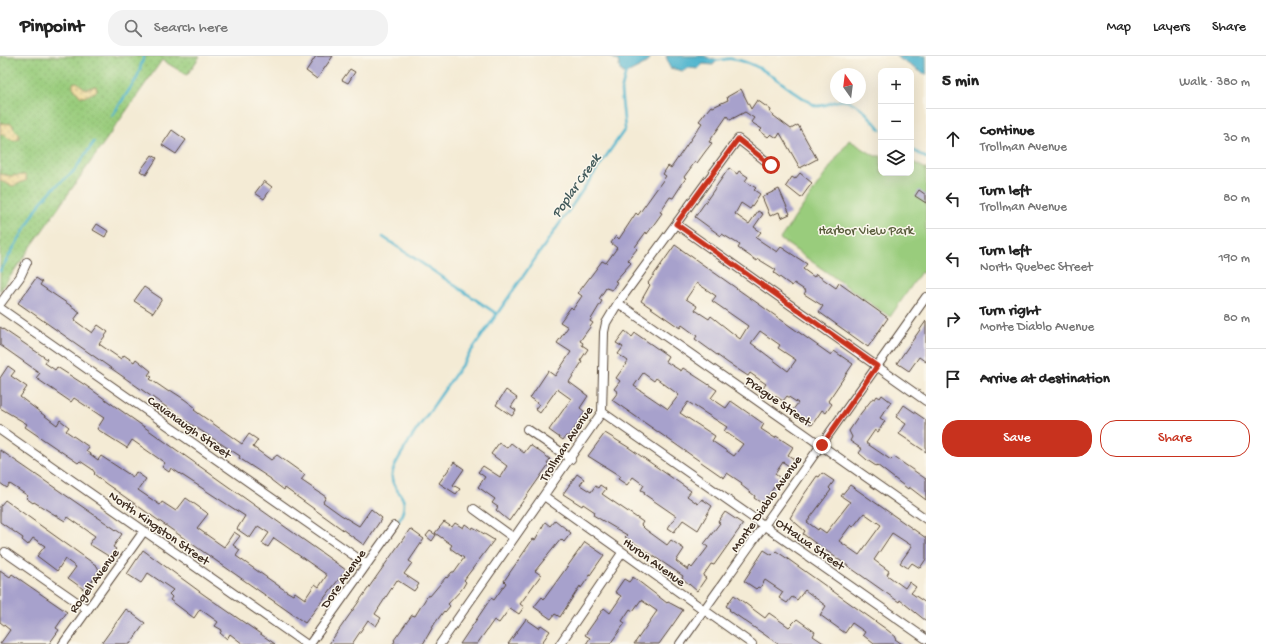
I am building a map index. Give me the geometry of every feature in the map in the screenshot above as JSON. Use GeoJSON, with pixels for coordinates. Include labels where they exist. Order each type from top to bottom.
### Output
{"type":"FeatureCollection","features":[{"type":"Feature","properties":{"kind":"street","name":"Trollman Avenue"},"geometry":{"type":"LineString","coordinates":[[440,644],[571,459],[602,412],[604,332],[606,323],[618,302],[738,139],[771,165]]}},
{"type":"Feature","properties":{"kind":"street"},"geometry":{"type":"LineString","coordinates":[[676,224],[926,401]]}},
{"type":"Feature","properties":{"kind":"street"},"geometry":{"type":"LineString","coordinates":[[0,304],[20,277],[27,262]]}},
{"type":"Feature","properties":{"kind":"street","name":"Monte Diablo Avenue"},"geometry":{"type":"LineString","coordinates":[[680,644],[926,297]]}},
{"type":"Feature","properties":{"kind":"street","name":"Prague Street"},"geometry":{"type":"LineString","coordinates":[[618,302],[926,519]]}},
{"type":"Feature","properties":{"kind":"street","name":"Cavanaugh Street"},"geometry":{"type":"LineString","coordinates":[[0,308],[366,564]]}},
{"type":"Feature","properties":{"kind":"street","name":"Ottawa Street"},"geometry":{"type":"LineString","coordinates":[[602,412],[926,639]]}},
{"type":"Feature","properties":{"kind":"street"},"geometry":{"type":"LineString","coordinates":[[527,429],[571,459]]}},
{"type":"Feature","properties":{"kind":"street","name":"North Kingston Street"},"geometry":{"type":"LineString","coordinates":[[0,430],[306,644]]}},
{"type":"Feature","properties":{"kind":"street","name":"Huron Avenue"},"geometry":{"type":"LineString","coordinates":[[544,496],[622,553],[752,644]]}},
{"type":"Feature","properties":{"kind":"street"},"geometry":{"type":"LineString","coordinates":[[474,509],[514,538]]}},
{"type":"Feature","properties":{"kind":"street","name":"Dore Avenue"},"geometry":{"type":"LineString","coordinates":[[310,644],[394,526]]}},
{"type":"Feature","properties":{"kind":"street","name":"Rogell Avenue"},"geometry":{"type":"LineString","coordinates":[[63,644],[144,531]]}},
{"type":"Feature","properties":{"kind":"street"},"geometry":{"type":"LineString","coordinates":[[5,552],[87,609]]}},
{"type":"Feature","properties":{"kind":"street"},"geometry":{"type":"LineString","coordinates":[[560,644],[622,553]]}},
{"type":"Feature","properties":{"kind":"green space"},"geometry":{"type":"Polygon","coordinates":[[[0,56],[200,56],[187,75],[162,60],[0,291],[0,56]]]}},
{"type":"Feature","properties":{"kind":"green space","name":"Harbor View Park"},"geometry":{"type":"Polygon","coordinates":[[[849,140],[875,156],[878,156],[878,176],[914,176],[914,163],[926,169],[926,275],[921,272],[890,317],[780,239],[849,140]]]}},
{"type":"Feature","properties":{"kind":"sand"},"geometry":{"type":"Polygon","coordinates":[[[77,82],[85,89],[96,86],[97,91],[84,97],[80,96],[73,87],[73,83],[77,82]]]}},
{"type":"Feature","properties":{"kind":"sand"},"geometry":{"type":"Polygon","coordinates":[[[0,123],[12,124],[14,129],[19,134],[19,139],[9,139],[4,134],[0,134],[0,123]]]}},
{"type":"Feature","properties":{"kind":"sand"},"geometry":{"type":"Polygon","coordinates":[[[0,174],[11,176],[25,175],[27,180],[13,186],[0,181],[0,174]]]}},
{"type":"Feature","properties":{"kind":"water"},"geometry":{"type":"Polygon","coordinates":[[[610,56],[651,56],[648,62],[625,74],[620,70],[618,61],[610,56]]]}},
{"type":"Feature","properties":{"kind":"water"},"geometry":{"type":"Polygon","coordinates":[[[666,56],[704,56],[717,61],[713,65],[703,64],[698,69],[689,68],[683,71],[670,68],[666,56]]]}},
{"type":"Feature","properties":{"kind":"water"},"geometry":{"type":"Polygon","coordinates":[[[895,56],[926,56],[926,75],[895,56]]]}},
{"type":"Feature","properties":{"kind":"building"},"geometry":{"type":"Polygon","coordinates":[[[316,56],[333,56],[317,79],[306,71],[316,56]]]}},
{"type":"Feature","properties":{"kind":"building"},"geometry":{"type":"Polygon","coordinates":[[[350,69],[355,72],[348,83],[342,80],[350,69]]]}},
{"type":"Feature","properties":{"kind":"building"},"geometry":{"type":"Polygon","coordinates":[[[741,89],[751,109],[757,100],[771,110],[770,113],[791,129],[798,125],[817,159],[800,168],[780,133],[777,138],[771,134],[768,137],[760,131],[762,129],[751,122],[754,118],[745,112],[730,120],[727,116],[709,142],[712,143],[697,163],[695,162],[684,177],[686,178],[673,198],[670,197],[660,212],[662,213],[647,234],[646,232],[635,247],[637,249],[628,260],[631,263],[615,281],[617,282],[612,290],[606,288],[599,299],[602,301],[590,321],[593,323],[580,341],[583,343],[582,345],[588,349],[580,361],[582,362],[569,382],[588,396],[580,408],[585,412],[569,437],[566,436],[563,440],[549,430],[571,399],[557,389],[540,413],[535,409],[539,404],[530,398],[548,371],[555,376],[571,352],[557,343],[568,327],[560,322],[571,307],[573,309],[582,296],[578,293],[602,261],[606,263],[617,248],[611,243],[616,236],[619,239],[636,213],[638,215],[666,176],[663,174],[668,166],[671,168],[702,123],[699,121],[711,106],[713,107],[728,100],[727,97],[741,89]]]}},
{"type":"Feature","properties":{"kind":"building"},"geometry":{"type":"Polygon","coordinates":[[[172,130],[186,140],[176,154],[162,145],[172,130]]]}},
{"type":"Feature","properties":{"kind":"building"},"geometry":{"type":"Polygon","coordinates":[[[152,155],[157,158],[146,175],[140,171],[152,155]]]}},
{"type":"Feature","properties":{"kind":"building"},"geometry":{"type":"Polygon","coordinates":[[[729,168],[737,174],[739,171],[748,177],[745,181],[756,188],[754,190],[760,194],[750,209],[741,203],[735,214],[749,224],[758,211],[763,214],[754,227],[761,232],[756,238],[777,252],[781,247],[807,264],[803,269],[814,277],[816,274],[836,288],[839,283],[888,318],[868,347],[819,312],[823,306],[804,294],[806,291],[794,283],[792,286],[774,273],[776,270],[758,259],[757,261],[738,248],[740,245],[722,234],[721,236],[695,217],[729,168]]]}},
{"type":"Feature","properties":{"kind":"building"},"geometry":{"type":"Polygon","coordinates":[[[800,173],[812,183],[801,198],[786,186],[792,177],[795,179],[800,173]]]}},
{"type":"Feature","properties":{"kind":"building"},"geometry":{"type":"Polygon","coordinates":[[[264,181],[272,187],[264,199],[255,193],[264,181]]]}},
{"type":"Feature","properties":{"kind":"building"},"geometry":{"type":"Polygon","coordinates":[[[779,189],[790,214],[781,218],[779,212],[770,216],[762,197],[779,189]]]}},
{"type":"Feature","properties":{"kind":"building"},"geometry":{"type":"Polygon","coordinates":[[[919,190],[926,195],[926,203],[915,196],[919,190]]]}},
{"type":"Feature","properties":{"kind":"building"},"geometry":{"type":"Polygon","coordinates":[[[97,224],[108,231],[105,237],[93,230],[97,224]]]}},
{"type":"Feature","properties":{"kind":"building"},"geometry":{"type":"Polygon","coordinates":[[[675,245],[831,355],[834,351],[853,364],[828,401],[832,404],[826,413],[822,410],[812,425],[792,411],[798,403],[787,396],[783,401],[763,388],[766,384],[750,373],[748,376],[728,363],[695,339],[697,336],[682,325],[680,328],[641,301],[650,285],[648,283],[675,245]],[[697,283],[686,299],[697,306],[695,310],[709,319],[711,316],[740,339],[748,326],[712,301],[716,296],[697,283]],[[760,331],[751,343],[788,371],[796,360],[778,348],[780,345],[760,331]]]}},
{"type":"Feature","properties":{"kind":"building"},"geometry":{"type":"Polygon","coordinates":[[[36,278],[42,282],[40,285],[80,312],[74,320],[92,333],[98,325],[108,332],[99,344],[121,359],[124,355],[134,362],[136,359],[151,371],[148,375],[152,377],[150,379],[169,392],[170,390],[184,399],[196,408],[194,410],[242,444],[249,434],[258,440],[253,447],[271,460],[277,455],[305,475],[301,480],[326,497],[323,502],[341,515],[359,526],[371,509],[382,518],[364,545],[285,488],[284,490],[271,479],[239,458],[240,456],[192,425],[18,303],[36,278]]]}},
{"type":"Feature","properties":{"kind":"building"},"geometry":{"type":"Polygon","coordinates":[[[144,287],[162,299],[153,313],[134,301],[144,287]]]}},
{"type":"Feature","properties":{"kind":"building"},"geometry":{"type":"Polygon","coordinates":[[[926,321],[926,362],[919,357],[909,371],[897,363],[926,321]]]}},
{"type":"Feature","properties":{"kind":"building"},"geometry":{"type":"Polygon","coordinates":[[[0,327],[47,359],[45,363],[55,370],[57,367],[85,385],[346,570],[305,623],[105,483],[94,474],[95,473],[92,469],[80,461],[78,463],[25,427],[27,424],[0,408],[0,378],[8,366],[15,371],[11,376],[27,387],[20,397],[57,425],[60,420],[69,427],[66,431],[89,447],[86,451],[98,460],[101,456],[133,477],[136,472],[146,479],[138,490],[160,505],[162,502],[176,511],[186,498],[206,512],[208,514],[197,528],[224,547],[234,532],[240,536],[233,545],[240,550],[236,556],[286,591],[293,595],[295,592],[305,599],[315,584],[319,587],[327,575],[274,538],[268,547],[262,543],[269,533],[258,526],[250,538],[237,529],[245,516],[171,468],[169,472],[162,467],[165,463],[132,440],[127,448],[97,429],[104,418],[74,398],[71,402],[36,378],[40,373],[0,345],[0,327]]]}},
{"type":"Feature","properties":{"kind":"building"},"geometry":{"type":"Polygon","coordinates":[[[625,331],[632,337],[635,333],[668,356],[665,361],[681,371],[683,368],[717,390],[711,398],[726,408],[731,401],[764,424],[761,429],[775,438],[776,436],[793,447],[788,455],[794,459],[789,466],[783,462],[775,474],[780,478],[763,504],[754,498],[755,496],[741,485],[742,483],[727,473],[724,478],[612,400],[618,392],[614,389],[620,381],[616,378],[628,361],[618,354],[623,347],[616,343],[625,331]],[[643,373],[634,386],[668,409],[679,395],[656,378],[654,381],[643,373]],[[688,402],[680,413],[715,436],[712,441],[734,456],[743,444],[724,431],[727,427],[688,402]]]}},
{"type":"Feature","properties":{"kind":"building"},"geometry":{"type":"Polygon","coordinates":[[[506,390],[517,398],[511,407],[516,410],[512,416],[496,405],[506,390]]]}},
{"type":"Feature","properties":{"kind":"building"},"geometry":{"type":"Polygon","coordinates":[[[882,395],[891,402],[880,418],[885,421],[878,432],[875,430],[866,443],[891,460],[894,457],[926,479],[926,500],[909,487],[908,489],[877,465],[876,466],[867,460],[859,453],[862,449],[850,441],[852,437],[849,431],[861,413],[873,398],[875,399],[877,396],[880,398],[882,395]]]}},
{"type":"Feature","properties":{"kind":"building"},"geometry":{"type":"Polygon","coordinates":[[[904,405],[926,420],[926,452],[899,434],[906,424],[896,417],[904,405]]]}},
{"type":"Feature","properties":{"kind":"building"},"geometry":{"type":"Polygon","coordinates":[[[605,433],[628,447],[691,491],[687,496],[698,504],[702,499],[712,506],[698,530],[683,520],[674,532],[668,528],[676,516],[644,494],[645,492],[641,490],[644,485],[633,477],[627,485],[618,479],[620,476],[588,456],[605,433]]]}},
{"type":"Feature","properties":{"kind":"building"},"geometry":{"type":"Polygon","coordinates":[[[499,443],[507,448],[511,443],[524,453],[530,445],[550,459],[547,463],[549,464],[509,521],[496,510],[498,507],[492,503],[495,499],[478,487],[485,477],[478,472],[483,466],[500,477],[507,466],[491,454],[499,443]]]}},
{"type":"Feature","properties":{"kind":"building"},"geometry":{"type":"Polygon","coordinates":[[[0,450],[122,534],[113,547],[116,549],[110,557],[89,544],[95,536],[68,517],[65,521],[34,502],[33,503],[26,498],[28,496],[10,484],[7,488],[0,483],[0,450]]]}},
{"type":"Feature","properties":{"kind":"building"},"geometry":{"type":"Polygon","coordinates":[[[454,462],[464,469],[453,485],[460,489],[456,494],[439,483],[454,462]]]}},
{"type":"Feature","properties":{"kind":"building"},"geometry":{"type":"Polygon","coordinates":[[[822,473],[834,481],[829,488],[831,490],[807,522],[818,530],[819,528],[826,533],[850,502],[841,496],[850,485],[926,538],[926,559],[920,568],[912,563],[908,568],[900,563],[912,546],[892,533],[874,560],[889,571],[887,575],[905,588],[909,582],[916,587],[911,593],[926,603],[926,621],[900,600],[899,602],[803,534],[805,531],[790,518],[817,476],[819,477],[822,473]],[[864,513],[853,527],[851,525],[839,541],[859,555],[881,525],[864,513]]]}},
{"type":"Feature","properties":{"kind":"building"},"geometry":{"type":"Polygon","coordinates":[[[577,474],[584,479],[580,485],[591,492],[595,486],[598,488],[600,485],[606,489],[602,494],[643,522],[641,525],[645,529],[667,545],[671,540],[684,549],[676,561],[688,570],[690,566],[692,568],[708,547],[704,544],[720,523],[718,522],[725,512],[743,524],[714,565],[711,564],[703,576],[706,578],[697,591],[682,578],[683,576],[625,537],[627,535],[593,515],[595,512],[583,504],[582,506],[563,494],[577,474]]]}},
{"type":"Feature","properties":{"kind":"building"},"geometry":{"type":"Polygon","coordinates":[[[5,500],[97,566],[99,570],[86,591],[68,578],[76,567],[65,559],[57,571],[37,556],[45,546],[33,538],[28,545],[22,540],[23,538],[0,522],[0,506],[5,500]]]}},
{"type":"Feature","properties":{"kind":"building"},"geometry":{"type":"Polygon","coordinates":[[[555,520],[571,533],[564,542],[561,539],[535,571],[541,575],[520,604],[524,607],[519,614],[510,608],[499,623],[494,620],[477,644],[460,644],[491,598],[494,600],[506,583],[504,581],[533,539],[535,540],[545,522],[550,526],[555,520]]]}},
{"type":"Feature","properties":{"kind":"building"},"geometry":{"type":"Polygon","coordinates":[[[444,522],[452,527],[455,523],[463,528],[465,524],[472,529],[473,527],[494,540],[464,580],[466,582],[462,589],[448,604],[450,606],[435,623],[423,644],[393,644],[395,641],[394,640],[412,615],[415,616],[428,595],[430,596],[446,577],[447,578],[452,572],[454,572],[464,558],[450,548],[452,545],[435,533],[444,522]]]}},
{"type":"Feature","properties":{"kind":"building"},"geometry":{"type":"Polygon","coordinates":[[[410,529],[424,539],[409,561],[412,563],[404,574],[419,584],[414,591],[397,580],[375,614],[381,618],[376,626],[368,620],[352,644],[329,644],[410,529]]]}},
{"type":"Feature","properties":{"kind":"building"},"geometry":{"type":"Polygon","coordinates":[[[430,531],[436,535],[432,541],[426,536],[430,531]]]}},
{"type":"Feature","properties":{"kind":"building"},"geometry":{"type":"Polygon","coordinates":[[[585,542],[604,555],[581,588],[580,586],[560,617],[555,614],[551,619],[534,607],[542,597],[544,599],[585,542]]]}},
{"type":"Feature","properties":{"kind":"building"},"geometry":{"type":"Polygon","coordinates":[[[143,550],[275,644],[243,644],[230,634],[227,639],[220,633],[222,630],[215,626],[218,622],[200,609],[194,618],[170,600],[172,597],[169,594],[173,590],[148,573],[141,583],[127,574],[143,550]]]}},
{"type":"Feature","properties":{"kind":"building"},"geometry":{"type":"Polygon","coordinates":[[[764,550],[772,555],[776,551],[785,557],[886,629],[902,644],[874,644],[863,635],[865,632],[852,623],[845,633],[820,615],[826,606],[805,590],[797,600],[792,597],[787,603],[779,598],[783,592],[765,580],[760,588],[758,587],[756,589],[744,581],[764,550]]]}},
{"type":"Feature","properties":{"kind":"building"},"geometry":{"type":"Polygon","coordinates":[[[0,570],[10,577],[12,574],[67,612],[56,628],[59,630],[49,644],[0,644],[10,630],[0,622],[0,570]]]}},
{"type":"Feature","properties":{"kind":"building"},"geometry":{"type":"Polygon","coordinates":[[[633,577],[667,603],[668,602],[683,610],[672,626],[659,644],[634,644],[657,611],[641,600],[633,611],[630,609],[622,621],[625,623],[610,644],[586,644],[590,638],[585,635],[604,608],[610,613],[619,600],[621,596],[615,592],[624,579],[629,582],[633,577]]]}},
{"type":"Feature","properties":{"kind":"building"},"geometry":{"type":"Polygon","coordinates":[[[734,595],[765,618],[769,613],[789,627],[797,619],[815,632],[813,636],[825,644],[778,644],[729,610],[730,609],[726,606],[734,595]]]}},
{"type":"Feature","properties":{"kind":"building"},"geometry":{"type":"Polygon","coordinates":[[[126,609],[145,623],[130,644],[101,644],[126,609]]]}},
{"type":"Feature","properties":{"kind":"building"},"geometry":{"type":"Polygon","coordinates":[[[526,619],[539,628],[541,625],[550,631],[541,644],[508,644],[526,619]]]}},
{"type":"Feature","properties":{"kind":"waterway","name":"Poplar Creek"},"geometry":{"type":"LineString","coordinates":[[112,116],[137,78],[144,56]]}},
{"type":"Feature","properties":{"kind":"waterway"},"geometry":{"type":"LineString","coordinates":[[714,61],[732,59],[755,66],[776,78],[816,106],[822,106],[838,101],[852,103],[863,110],[878,127]]}},
{"type":"Feature","properties":{"kind":"waterway","name":"Poplar Creek"},"geometry":{"type":"LineString","coordinates":[[399,520],[404,504],[403,499],[392,481],[392,474],[397,461],[409,441],[625,129],[621,91],[626,72]]}},
{"type":"Feature","properties":{"kind":"waterway","name":"Poplar Creek"},"geometry":{"type":"LineString","coordinates":[[0,271],[41,202],[54,188],[74,171],[94,142]]}},
{"type":"Feature","properties":{"kind":"waterway"},"geometry":{"type":"LineString","coordinates":[[914,151],[926,158]]}},
{"type":"Feature","properties":{"kind":"waterway","name":"Poplar Creek"},"geometry":{"type":"LineString","coordinates":[[383,237],[497,314]]}},
{"type":"Feature","properties":{"kind":"route"},"geometry":{"type":"LineString","coordinates":[[771,165],[738,139],[676,224],[877,366],[822,445]]}}]}
